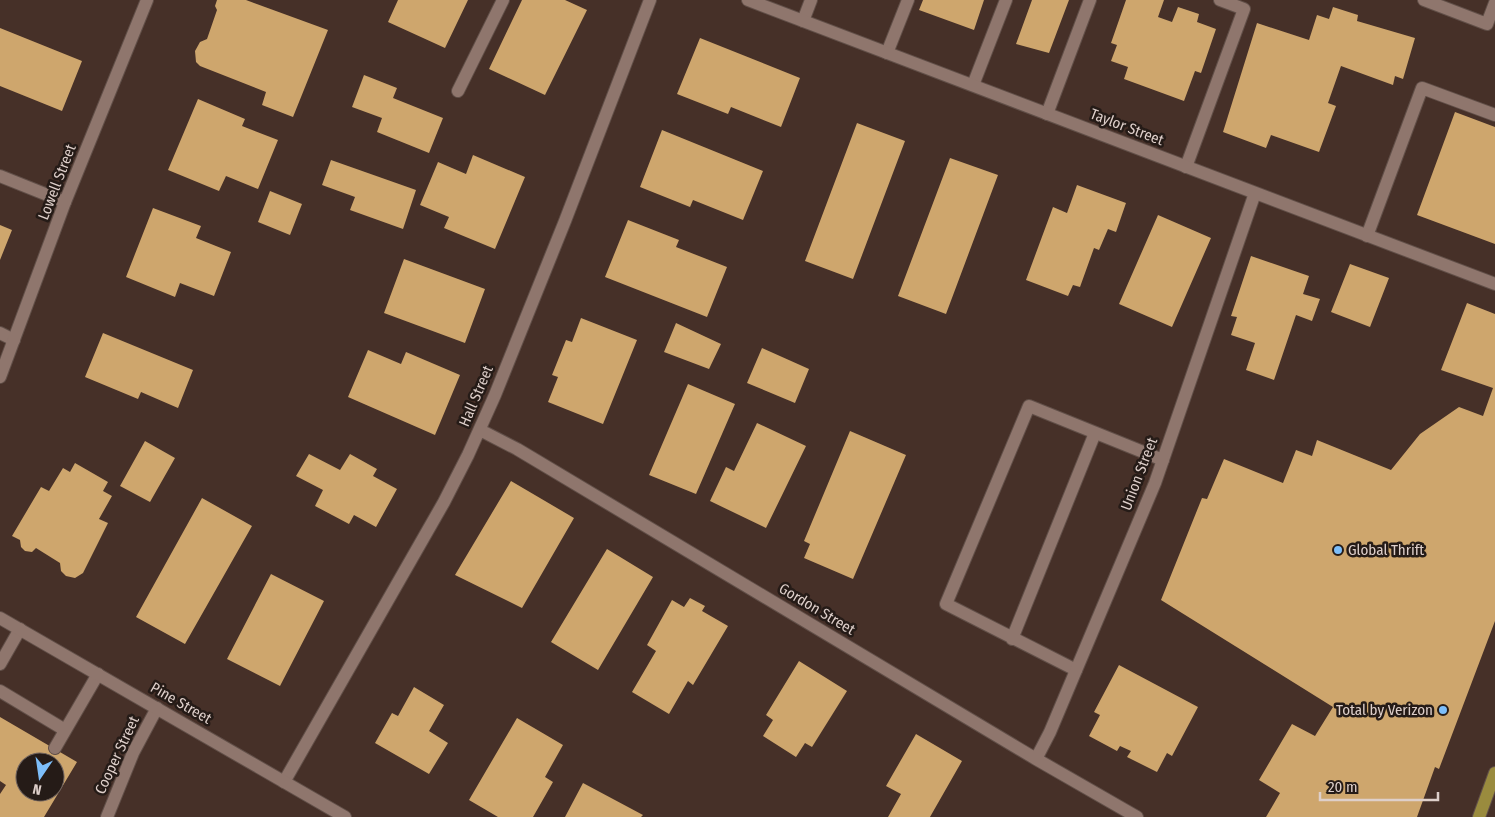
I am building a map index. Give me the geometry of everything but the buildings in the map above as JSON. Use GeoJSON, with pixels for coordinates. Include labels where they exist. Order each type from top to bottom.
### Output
{"type":"FeatureCollection","features":[{"type":"Feature","properties":{"kind":"main road"},"geometry":{"type":"LineString","coordinates":[[1479,817],[1495,774]]}},
{"type":"Feature","properties":{"kind":"street","name":"Lowell Street"},"geometry":{"type":"LineString","coordinates":[[0,377],[66,202],[147,0]]}},
{"type":"Feature","properties":{"kind":"street"},"geometry":{"type":"LineString","coordinates":[[458,91],[503,0]]}},
{"type":"Feature","properties":{"kind":"street","name":"Hall Street"},"geometry":{"type":"LineString","coordinates":[[284,782],[444,502],[480,430],[650,0]]}},
{"type":"Feature","properties":{"kind":"street","name":"Taylor Street"},"geometry":{"type":"LineString","coordinates":[[748,0],[1495,284]]}},
{"type":"Feature","properties":{"kind":"street"},"geometry":{"type":"LineString","coordinates":[[803,21],[811,0]]}},
{"type":"Feature","properties":{"kind":"street"},"geometry":{"type":"LineString","coordinates":[[887,53],[908,0]]}},
{"type":"Feature","properties":{"kind":"street"},"geometry":{"type":"LineString","coordinates":[[973,85],[1006,0]]}},
{"type":"Feature","properties":{"kind":"street"},"geometry":{"type":"LineString","coordinates":[[1047,114],[1090,0]]}},
{"type":"Feature","properties":{"kind":"street"},"geometry":{"type":"LineString","coordinates":[[1186,166],[1244,9],[1220,0]]}},
{"type":"Feature","properties":{"kind":"street"},"geometry":{"type":"LineString","coordinates":[[1424,0],[1487,24],[1495,3]]}},
{"type":"Feature","properties":{"kind":"street"},"geometry":{"type":"LineString","coordinates":[[1367,236],[1422,88],[1495,115]]}},
{"type":"Feature","properties":{"kind":"street"},"geometry":{"type":"LineString","coordinates":[[0,176],[66,202]]}},
{"type":"Feature","properties":{"kind":"street","name":"Union Street"},"geometry":{"type":"LineString","coordinates":[[1036,759],[1050,732],[1163,460],[1255,193]]}},
{"type":"Feature","properties":{"kind":"street"},"geometry":{"type":"LineString","coordinates":[[0,334],[14,340]]}},
{"type":"Feature","properties":{"kind":"street"},"geometry":{"type":"LineString","coordinates":[[1076,670],[946,604],[1029,406],[1163,460]]}},
{"type":"Feature","properties":{"kind":"street","name":"Gordon Street"},"geometry":{"type":"LineString","coordinates":[[480,430],[517,449],[1036,759],[1137,817]]}},
{"type":"Feature","properties":{"kind":"street"},"geometry":{"type":"LineString","coordinates":[[1012,639],[1095,432]]}},
{"type":"Feature","properties":{"kind":"street","name":"Pine Street"},"geometry":{"type":"LineString","coordinates":[[0,618],[345,817]]}},
{"type":"Feature","properties":{"kind":"street"},"geometry":{"type":"LineString","coordinates":[[0,664],[20,629]]}},
{"type":"Feature","properties":{"kind":"street"},"geometry":{"type":"LineString","coordinates":[[55,748],[98,674]]}},
{"type":"Feature","properties":{"kind":"street"},"geometry":{"type":"LineString","coordinates":[[0,691],[65,730]]}},
{"type":"Feature","properties":{"kind":"street","name":"Cooper Street"},"geometry":{"type":"LineString","coordinates":[[107,817],[133,753],[157,708]]}},
{"type":"Feature","properties":{"kind":"place","name":"Global Thrift"},"geometry":{"type":"Point","coordinates":[1338,550]}},
{"type":"Feature","properties":{"kind":"place","name":"Total by Verizon"},"geometry":{"type":"Point","coordinates":[1443,710]}}]}
